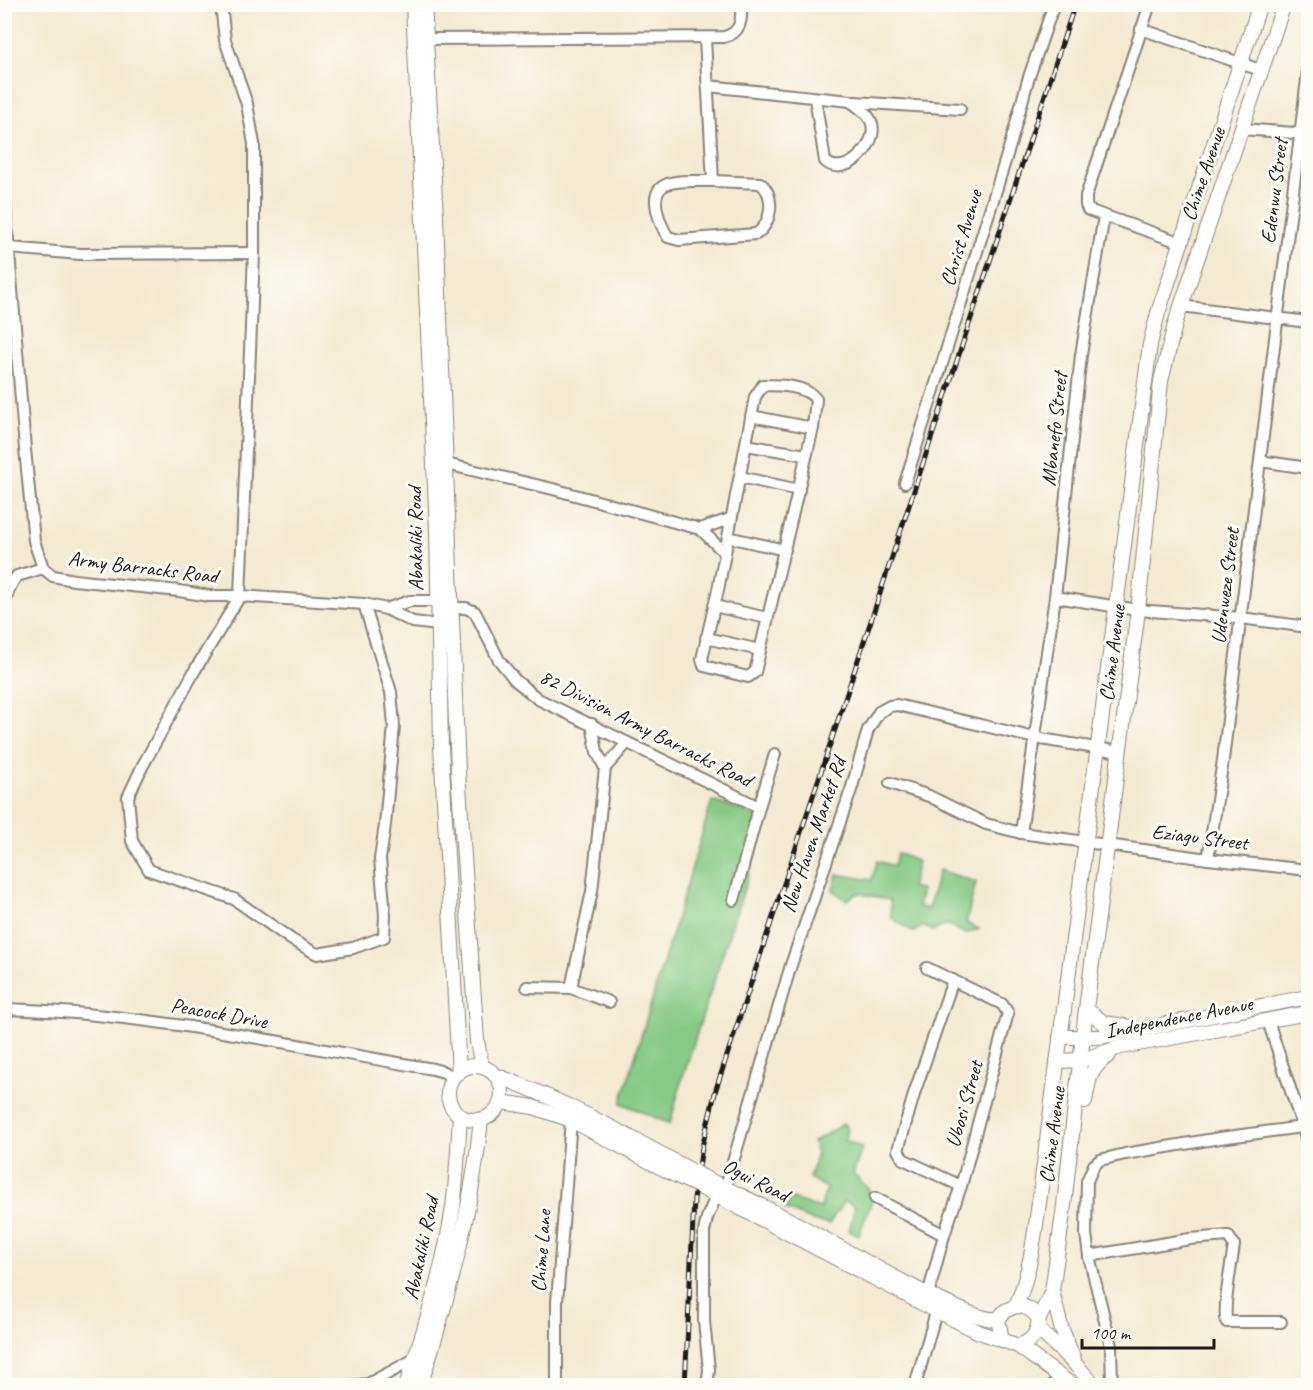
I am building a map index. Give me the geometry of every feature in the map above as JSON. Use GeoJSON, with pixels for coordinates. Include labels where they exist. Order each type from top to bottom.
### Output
{"type":"FeatureCollection","features":[{"type":"Feature","properties":{"kind":"main road","name":"Abakaliki Road"},"geometry":{"type":"LineString","coordinates":[[413,4],[437,530],[447,603]]}},
{"type":"Feature","properties":{"kind":"main road","name":"Abakaliki Road"},"geometry":{"type":"LineString","coordinates":[[424,4],[436,217],[446,464],[447,603],[441,746],[456,1075]]}},
{"type":"Feature","properties":{"kind":"main road","name":"Chime Avenue"},"geometry":{"type":"LineString","coordinates":[[1017,1306],[1034,1242],[1150,344],[1260,4]]}},
{"type":"Feature","properties":{"kind":"main road","name":"Chime Avenue"},"geometry":{"type":"LineString","coordinates":[[1038,1324],[1052,1291],[1071,1153],[1086,1009],[1138,610],[1161,381],[1181,306],[1284,4]]}},
{"type":"Feature","properties":{"kind":"main road","name":"Abakaliki Road"},"geometry":{"type":"LineString","coordinates":[[445,626],[477,1041],[482,1067]]}},
{"type":"Feature","properties":{"kind":"main road","name":"Independence Avenue"},"geometry":{"type":"LineString","coordinates":[[1060,1037],[1099,1037],[1308,997]]}},
{"type":"Feature","properties":{"kind":"main road"},"geometry":{"type":"LineString","coordinates":[[1086,1009],[1104,1023],[1142,1029]]}},
{"type":"Feature","properties":{"kind":"main road","name":"Independence Avenue"},"geometry":{"type":"LineString","coordinates":[[1057,1061],[1082,1060],[1121,1047],[1308,1013]]}},
{"type":"Feature","properties":{"kind":"main road"},"geometry":{"type":"LineString","coordinates":[[1071,1153],[1079,1130],[1092,1072],[1100,1062],[1121,1047]]}},
{"type":"Feature","properties":{"kind":"main road"},"geometry":{"type":"LineString","coordinates":[[482,1067],[495,1075],[502,1091],[501,1102],[493,1113],[481,1120],[467,1119],[460,1116],[451,1106],[449,1087],[456,1075],[466,1068],[482,1067]]}},
{"type":"Feature","properties":{"kind":"main road","name":"Ogui Road"},"geometry":{"type":"LineString","coordinates":[[495,1075],[575,1110],[721,1193],[934,1302],[979,1332],[1002,1340]]}},
{"type":"Feature","properties":{"kind":"main road","name":"Ogui Road"},"geometry":{"type":"LineString","coordinates":[[501,1102],[533,1107],[571,1120],[679,1170]]}},
{"type":"Feature","properties":{"kind":"main road","name":"Abakaliki Road"},"geometry":{"type":"LineString","coordinates":[[455,1235],[460,1116]]}},
{"type":"Feature","properties":{"kind":"main road","name":"Abakaliki Road"},"geometry":{"type":"LineString","coordinates":[[420,1386],[421,1361],[428,1317],[455,1235],[470,1202],[481,1120]]}},
{"type":"Feature","properties":{"kind":"main road"},"geometry":{"type":"LineString","coordinates":[[1052,1291],[1061,1327],[1076,1365]]}},
{"type":"Feature","properties":{"kind":"main road","name":"Ogui Road"},"geometry":{"type":"LineString","coordinates":[[934,1302],[994,1320],[998,1319]]}},
{"type":"Feature","properties":{"kind":"main road"},"geometry":{"type":"LineString","coordinates":[[1062,1383],[1018,1346],[1002,1340],[998,1319],[1005,1311],[1017,1306],[1035,1312],[1038,1324],[1095,1386]]}},
{"type":"Feature","properties":{"kind":"main road"},"geometry":{"type":"LineString","coordinates":[[1018,1346],[1030,1341],[1038,1324]]}},
{"type":"Feature","properties":{"kind":"main road","name":"Abakaliki Road"},"geometry":{"type":"LineString","coordinates":[[406,1386],[421,1361]]}},
{"type":"Feature","properties":{"kind":"street","name":"Army Barracks Road"},"geometry":{"type":"LineString","coordinates":[[221,4],[225,40],[247,104],[254,144],[254,253],[240,596]]}},
{"type":"Feature","properties":{"kind":"street"},"geometry":{"type":"LineString","coordinates":[[426,39],[666,37],[705,39],[724,37],[735,32],[741,20],[741,4]]}},
{"type":"Feature","properties":{"kind":"street","name":"Christ Avenue"},"geometry":{"type":"LineString","coordinates":[[906,483],[1053,4]]}},
{"type":"Feature","properties":{"kind":"street"},"geometry":{"type":"LineString","coordinates":[[1150,4],[1086,196],[1086,205],[1088,210],[1182,243]]}},
{"type":"Feature","properties":{"kind":"street"},"geometry":{"type":"LineString","coordinates":[[1141,29],[1240,61],[1260,70]]}},
{"type":"Feature","properties":{"kind":"street"},"geometry":{"type":"LineString","coordinates":[[705,39],[713,181]]}},
{"type":"Feature","properties":{"kind":"street","name":"Edenwu Street"},"geometry":{"type":"LineString","coordinates":[[1278,317],[1304,134],[1308,71]]}},
{"type":"Feature","properties":{"kind":"street"},"geometry":{"type":"LineString","coordinates":[[708,86],[873,104],[886,102],[888,105],[960,108]]}},
{"type":"Feature","properties":{"kind":"street"},"geometry":{"type":"LineString","coordinates":[[814,98],[825,161],[827,164],[839,167],[864,151],[873,133],[868,116],[850,101]]}},
{"type":"Feature","properties":{"kind":"street"},"geometry":{"type":"LineString","coordinates":[[1240,129],[1304,134]]}},
{"type":"Feature","properties":{"kind":"street"},"geometry":{"type":"LineString","coordinates":[[713,181],[763,185],[769,196],[770,215],[765,226],[756,234],[679,240],[668,237],[661,226],[656,204],[658,190],[669,183],[713,181]]}},
{"type":"Feature","properties":{"kind":"street","name":"Army Barracks Road"},"geometry":{"type":"LineString","coordinates":[[4,191],[34,541],[43,568],[53,576],[74,580],[209,596],[364,604],[386,609],[413,622],[445,626]]}},
{"type":"Feature","properties":{"kind":"street","name":"Mbanefo Street"},"geometry":{"type":"LineString","coordinates":[[1021,833],[1055,597],[1081,355],[1104,216]]}},
{"type":"Feature","properties":{"kind":"street"},"geometry":{"type":"LineString","coordinates":[[9,248],[80,254],[254,253]]}},
{"type":"Feature","properties":{"kind":"street"},"geometry":{"type":"LineString","coordinates":[[1181,306],[1308,322]]}},
{"type":"Feature","properties":{"kind":"street","name":"Udenweze Street"},"geometry":{"type":"LineString","coordinates":[[1208,859],[1241,618],[1278,317]]}},
{"type":"Feature","properties":{"kind":"street"},"geometry":{"type":"LineString","coordinates":[[763,385],[779,385],[813,395],[816,399],[813,428],[755,672],[748,677],[704,666],[702,659],[751,416],[755,397],[763,385]]}},
{"type":"Feature","properties":{"kind":"street"},"geometry":{"type":"LineString","coordinates":[[751,416],[813,428]]}},
{"type":"Feature","properties":{"kind":"street"},"geometry":{"type":"LineString","coordinates":[[746,445],[806,455]]}},
{"type":"Feature","properties":{"kind":"street"},"geometry":{"type":"LineString","coordinates":[[1260,461],[1308,468]]}},
{"type":"Feature","properties":{"kind":"street"},"geometry":{"type":"LineString","coordinates":[[446,464],[576,495],[660,520],[700,529],[730,519]]}},
{"type":"Feature","properties":{"kind":"street"},"geometry":{"type":"LineString","coordinates":[[740,477],[799,490]]}},
{"type":"Feature","properties":{"kind":"street"},"geometry":{"type":"LineString","coordinates":[[700,529],[725,553]]}},
{"type":"Feature","properties":{"kind":"street"},"geometry":{"type":"LineString","coordinates":[[728,537],[785,550]]}},
{"type":"Feature","properties":{"kind":"street"},"geometry":{"type":"LineString","coordinates":[[4,607],[9,587],[17,576],[43,568]]}},
{"type":"Feature","properties":{"kind":"street"},"geometry":{"type":"LineString","coordinates":[[240,596],[195,670],[128,797],[132,841],[149,870],[234,899],[292,940],[317,954],[353,948],[384,937],[385,915],[380,859],[394,726],[391,692],[364,604]]}},
{"type":"Feature","properties":{"kind":"street"},"geometry":{"type":"LineString","coordinates":[[1055,597],[1138,610],[1241,618],[1308,627]]}},
{"type":"Feature","properties":{"kind":"street"},"geometry":{"type":"LineString","coordinates":[[386,609],[410,601],[447,603]]}},
{"type":"Feature","properties":{"kind":"street","name":"82 Division Army Barracks Road"},"geometry":{"type":"LineString","coordinates":[[447,603],[475,612],[499,660],[521,687],[538,699],[759,807]]}},
{"type":"Feature","properties":{"kind":"street"},"geometry":{"type":"LineString","coordinates":[[714,606],[767,618]]}},
{"type":"Feature","properties":{"kind":"street"},"geometry":{"type":"LineString","coordinates":[[706,638],[760,650]]}},
{"type":"Feature","properties":{"kind":"street","name":"New Haven Market Rd"},"geometry":{"type":"LineString","coordinates":[[707,1386],[709,1370],[704,1321],[704,1232],[707,1218],[721,1193],[790,965],[852,787],[868,730],[874,719],[879,712],[897,705],[1035,738],[1120,752]]}},
{"type":"Feature","properties":{"kind":"street"},"geometry":{"type":"LineString","coordinates":[[572,988],[592,891],[605,768],[597,752],[592,724]]}},
{"type":"Feature","properties":{"kind":"street"},"geometry":{"type":"LineString","coordinates":[[605,768],[627,743]]}},
{"type":"Feature","properties":{"kind":"street","name":"82 Division Army Barracks Road"},"geometry":{"type":"LineString","coordinates":[[734,900],[775,754]]}},
{"type":"Feature","properties":{"kind":"street"},"geometry":{"type":"LineString","coordinates":[[890,783],[929,796],[986,824],[1021,833],[1087,842]]}},
{"type":"Feature","properties":{"kind":"street","name":"Eziagu Street"},"geometry":{"type":"LineString","coordinates":[[1087,842],[1308,870]]}},
{"type":"Feature","properties":{"kind":"street","name":"Ubosi Street"},"geometry":{"type":"LineString","coordinates":[[915,1386],[934,1302],[944,1235],[961,1186],[1008,1013],[1002,1004],[927,968]]}},
{"type":"Feature","properties":{"kind":"street"},"geometry":{"type":"LineString","coordinates":[[953,980],[921,1072],[898,1150],[903,1159],[961,1186]]}},
{"type":"Feature","properties":{"kind":"street"},"geometry":{"type":"LineString","coordinates":[[527,987],[572,988],[609,1002]]}},
{"type":"Feature","properties":{"kind":"street","name":"Peacock Drive"},"geometry":{"type":"LineString","coordinates":[[4,1009],[121,1016],[425,1067],[456,1075]]}},
{"type":"Feature","properties":{"kind":"street"},"geometry":{"type":"LineString","coordinates":[[1268,1022],[1308,1143]]}},
{"type":"Feature","properties":{"kind":"street","name":"Chime Lane"},"geometry":{"type":"LineString","coordinates":[[557,1386],[557,1302],[571,1120]]}},
{"type":"Feature","properties":{"kind":"street"},"geometry":{"type":"LineString","coordinates":[[1112,1386],[1111,1346],[1089,1256],[1085,1210],[1090,1171],[1100,1160],[1220,1138],[1302,1127]]}},
{"type":"Feature","properties":{"kind":"street"},"geometry":{"type":"LineString","coordinates":[[875,1198],[944,1235]]}},
{"type":"Feature","properties":{"kind":"street"},"geometry":{"type":"LineString","coordinates":[[1089,1256],[1191,1239],[1228,1236],[1234,1245],[1226,1311],[1227,1322],[1281,1322]]}},
{"type":"Feature","properties":{"kind":"street"},"geometry":{"type":"LineString","coordinates":[[350,1386],[369,1385],[421,1361]]}},
{"type":"Feature","properties":{"kind":"green space"},"geometry":{"type":"Polygon","coordinates":[[[712,801],[767,818],[682,1079],[670,1124],[621,1103],[712,801]]]}},
{"type":"Feature","properties":{"kind":"green space"},"geometry":{"type":"Polygon","coordinates":[[[897,853],[918,862],[911,887],[922,890],[918,906],[928,909],[939,870],[976,882],[966,923],[979,929],[965,934],[947,924],[933,931],[923,926],[913,932],[891,917],[890,900],[858,893],[846,900],[833,890],[837,874],[872,880],[877,861],[894,866],[897,853]]]}},
{"type":"Feature","properties":{"kind":"green space"},"geometry":{"type":"Polygon","coordinates":[[[844,1123],[847,1130],[845,1140],[862,1148],[853,1174],[874,1195],[859,1235],[849,1231],[855,1206],[844,1201],[829,1224],[815,1222],[785,1209],[789,1198],[820,1208],[827,1188],[809,1178],[817,1154],[813,1142],[844,1123]]]}},
{"type":"Feature","properties":{"kind":"railway"},"geometry":{"type":"LineString","coordinates":[[685,1386],[694,1199],[702,1147],[716,1089],[1075,4]]}}]}
